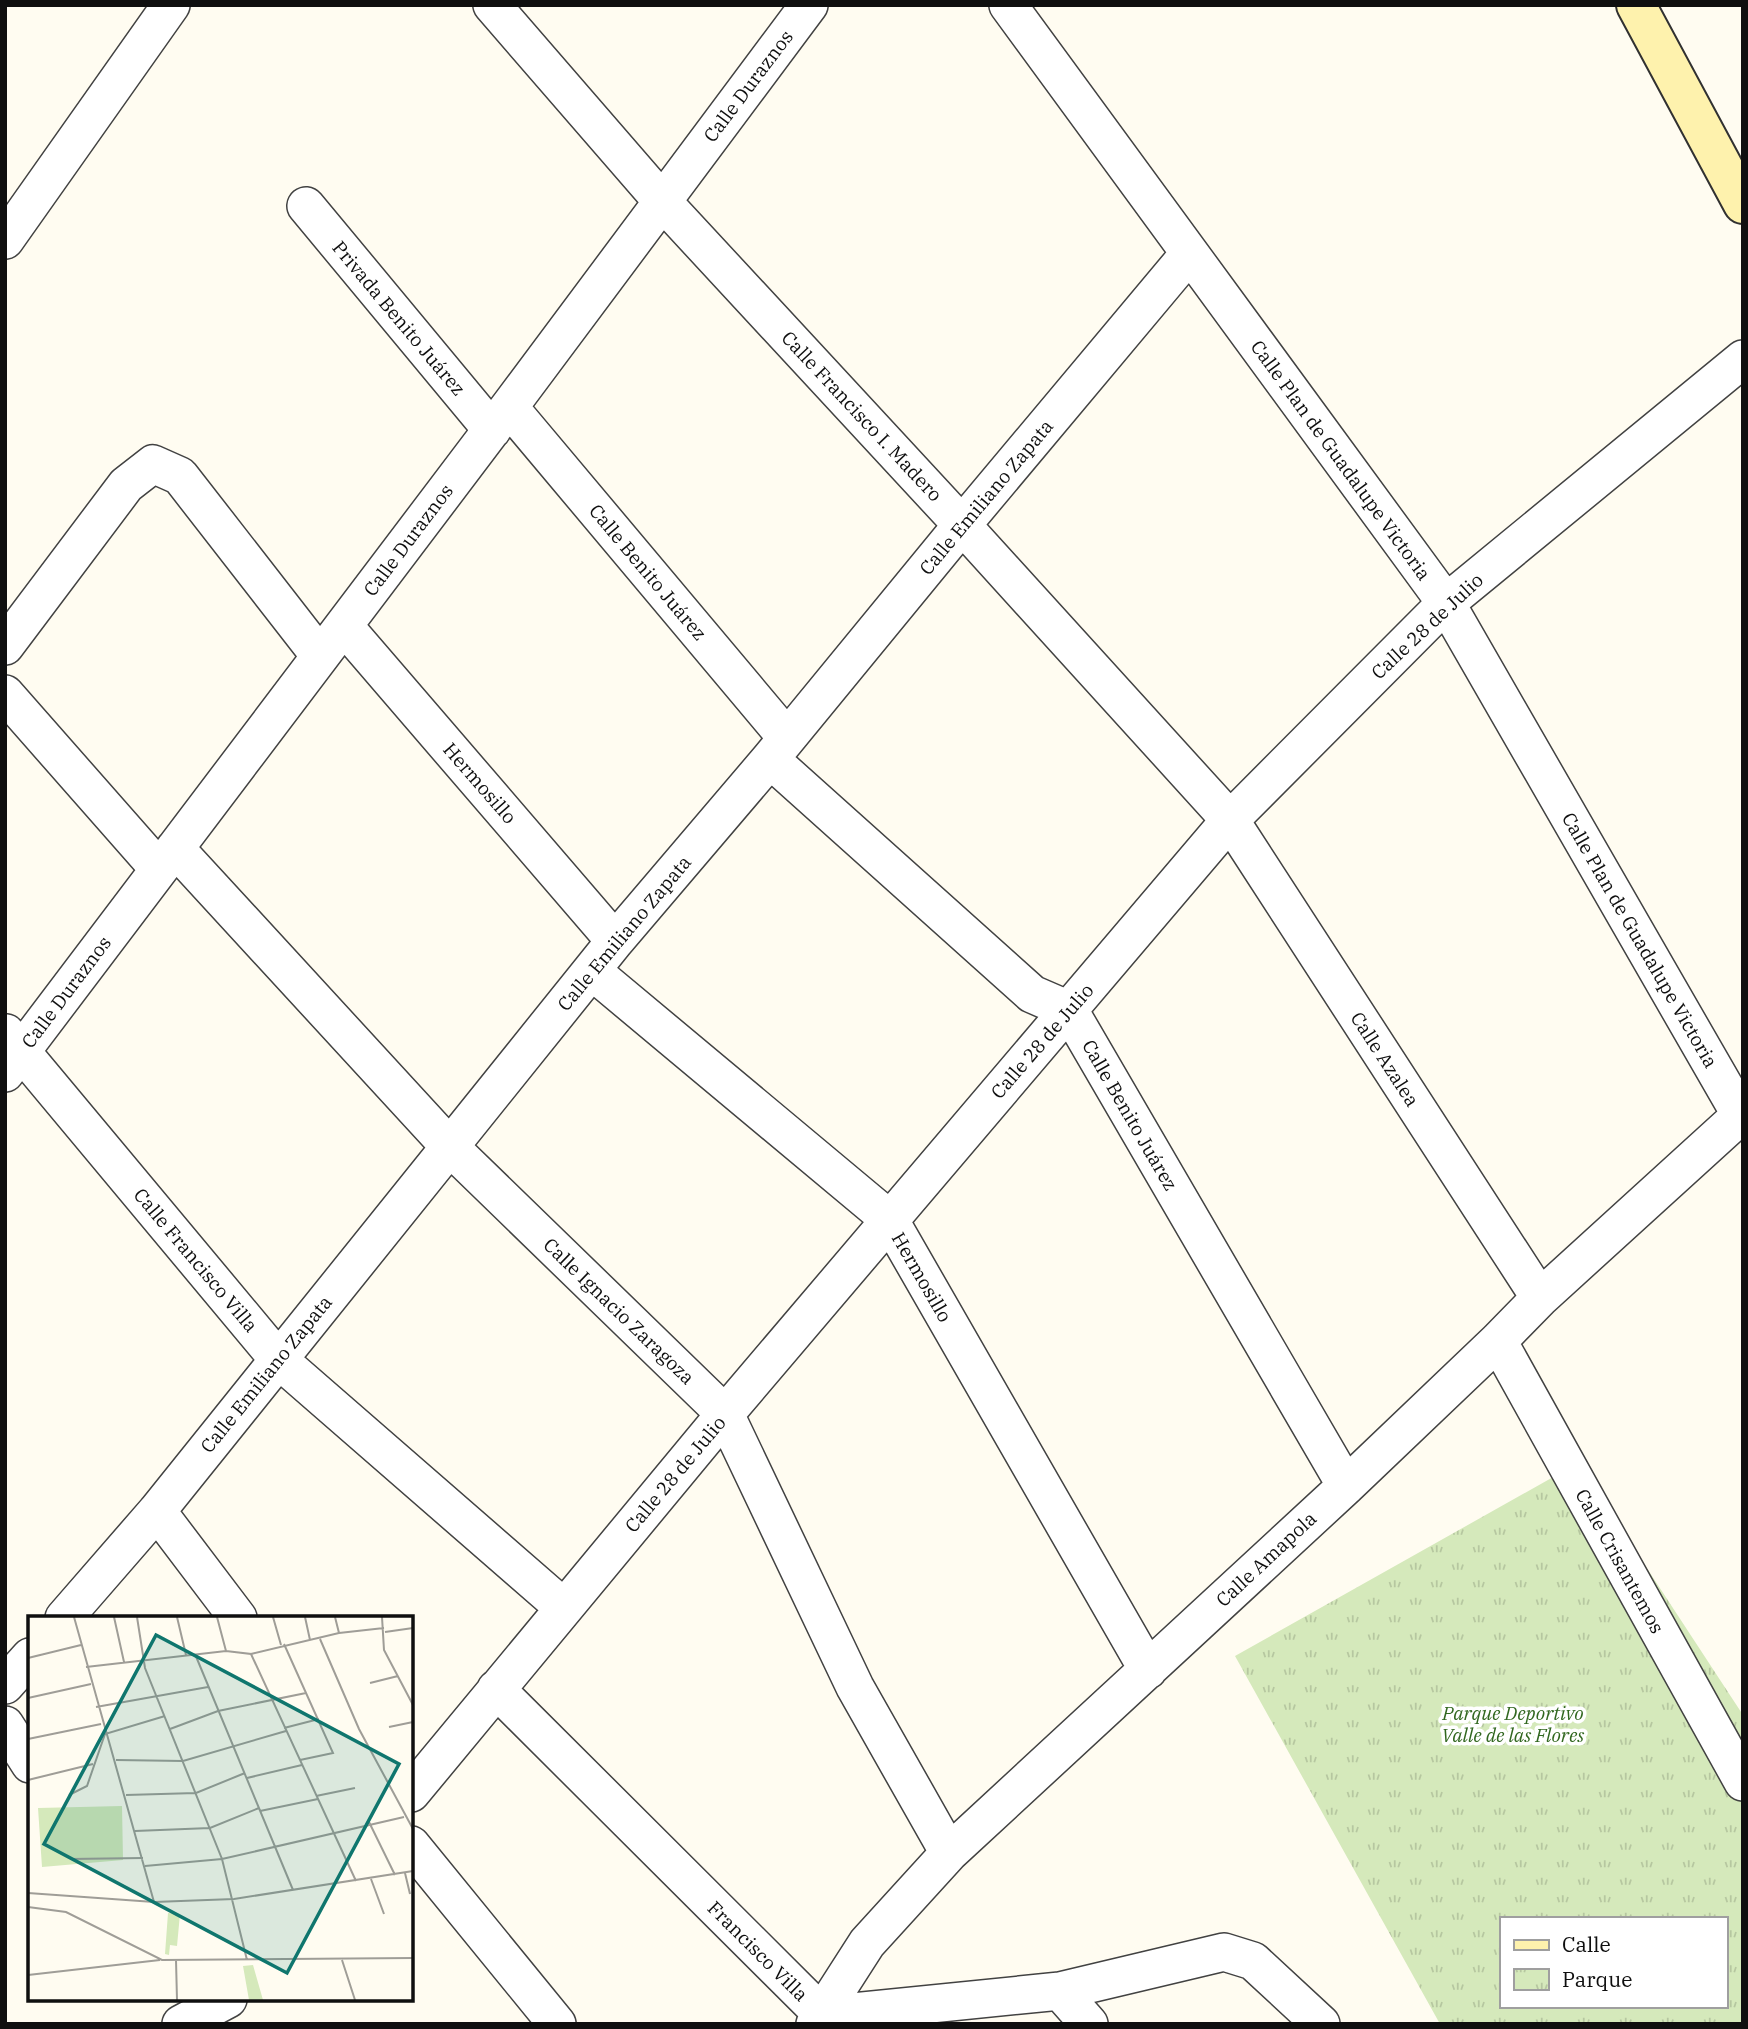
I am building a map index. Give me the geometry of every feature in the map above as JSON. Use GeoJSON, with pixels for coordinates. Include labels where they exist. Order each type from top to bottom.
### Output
{"type":"FeatureCollection","features":[{"type":"Feature","properties":{"kind":"main road"},"geometry":{"type":"LineString","coordinates":[[1636,5],[1743,204]]}},
{"type":"Feature","properties":{"kind":"street"},"geometry":{"type":"LineString","coordinates":[[5,240],[171,5]]}},
{"type":"Feature","properties":{"kind":"street","name":"Calle Francisco I. Madero"},"geometry":{"type":"LineString","coordinates":[[492,5],[661,200],[1230,820]]}},
{"type":"Feature","properties":{"kind":"street","name":"Calle Duraznos"},"geometry":{"type":"LineString","coordinates":[[11,1052],[167,859],[809,5]]}},
{"type":"Feature","properties":{"kind":"street","name":"Calle Plan de Guadalupe Victoria"},"geometry":{"type":"LineString","coordinates":[[1009,5],[1446,603],[1742,1117]]}},
{"type":"Feature","properties":{"kind":"street","name":"Privada Benito Juárez"},"geometry":{"type":"LineString","coordinates":[[306,206],[500,418]]}},
{"type":"Feature","properties":{"kind":"street","name":"Calle Emiliano Zapata"},"geometry":{"type":"LineString","coordinates":[[66,1616],[157,1511],[615,941],[779,748],[1189,254]]}},
{"type":"Feature","properties":{"kind":"street","name":"Calle 28 de Julio"},"geometry":{"type":"LineString","coordinates":[[413,1791],[889,1219],[1230,820],[1446,603],[1743,359]]}},
{"type":"Feature","properties":{"kind":"street","name":"Calle Benito Juárez"},"geometry":{"type":"LineString","coordinates":[[500,418],[779,748],[1032,994],[1069,1010],[1346,1486]]}},
{"type":"Feature","properties":{"kind":"street"},"geometry":{"type":"LineString","coordinates":[[5,646],[126,485],[153,464],[180,476],[320,656]]}},
{"type":"Feature","properties":{"kind":"street","name":"Hermosillo"},"geometry":{"type":"LineString","coordinates":[[344,626],[615,941]]}},
{"type":"Feature","properties":{"kind":"street","name":"Calle Ignacio Zaragoza"},"geometry":{"type":"LineString","coordinates":[[5,694],[449,1146],[725,1414],[855,1687],[949,1853]]}},
{"type":"Feature","properties":{"kind":"street","name":"Calle Azalea"},"geometry":{"type":"LineString","coordinates":[[1230,820],[1540,1298]]}},
{"type":"Feature","properties":{"kind":"street","name":"Hermosillo"},"geometry":{"type":"LineString","coordinates":[[592,971],[889,1219],[1148,1670]]}},
{"type":"Feature","properties":{"kind":"street","name":"Calle Francisco Villa"},"geometry":{"type":"LineString","coordinates":[[11,1052],[278,1359],[564,1608]]}},
{"type":"Feature","properties":{"kind":"street","name":"Calle Amapola"},"geometry":{"type":"LineString","coordinates":[[819,2020],[867,1943],[949,1853],[1346,1486],[1540,1298],[1742,1117]]}},
{"type":"Feature","properties":{"kind":"street","name":"Calle Crisantemos"},"geometry":{"type":"LineString","coordinates":[[1498,1341],[1743,1782]]}},
{"type":"Feature","properties":{"kind":"street"},"geometry":{"type":"LineString","coordinates":[[157,1511],[236,1616]]}},
{"type":"Feature","properties":{"kind":"street"},"geometry":{"type":"LineString","coordinates":[[5,1685],[28,1659]]}},
{"type":"Feature","properties":{"kind":"street","name":"Francisco Villa"},"geometry":{"type":"LineString","coordinates":[[496,1689],[819,2020],[1060,1991],[1224,1952],[1253,1961],[1321,2024]]}},
{"type":"Feature","properties":{"kind":"street"},"geometry":{"type":"LineString","coordinates":[[5,1725],[21,1769]]}},
{"type":"Feature","properties":{"kind":"street"},"geometry":{"type":"LineString","coordinates":[[413,1847],[558,2024]]}},
{"type":"Feature","properties":{"kind":"street"},"geometry":{"type":"LineString","coordinates":[[1060,1991],[1089,2024]]}},
{"type":"Feature","properties":{"kind":"green space","name":"Parque Deportivo Valle de las Flores"},"geometry":{"type":"Polygon","coordinates":[[[1578,1463],[1743,1715],[1743,2024],[1440,2024],[1235,1656],[1578,1463]]]}}]}
